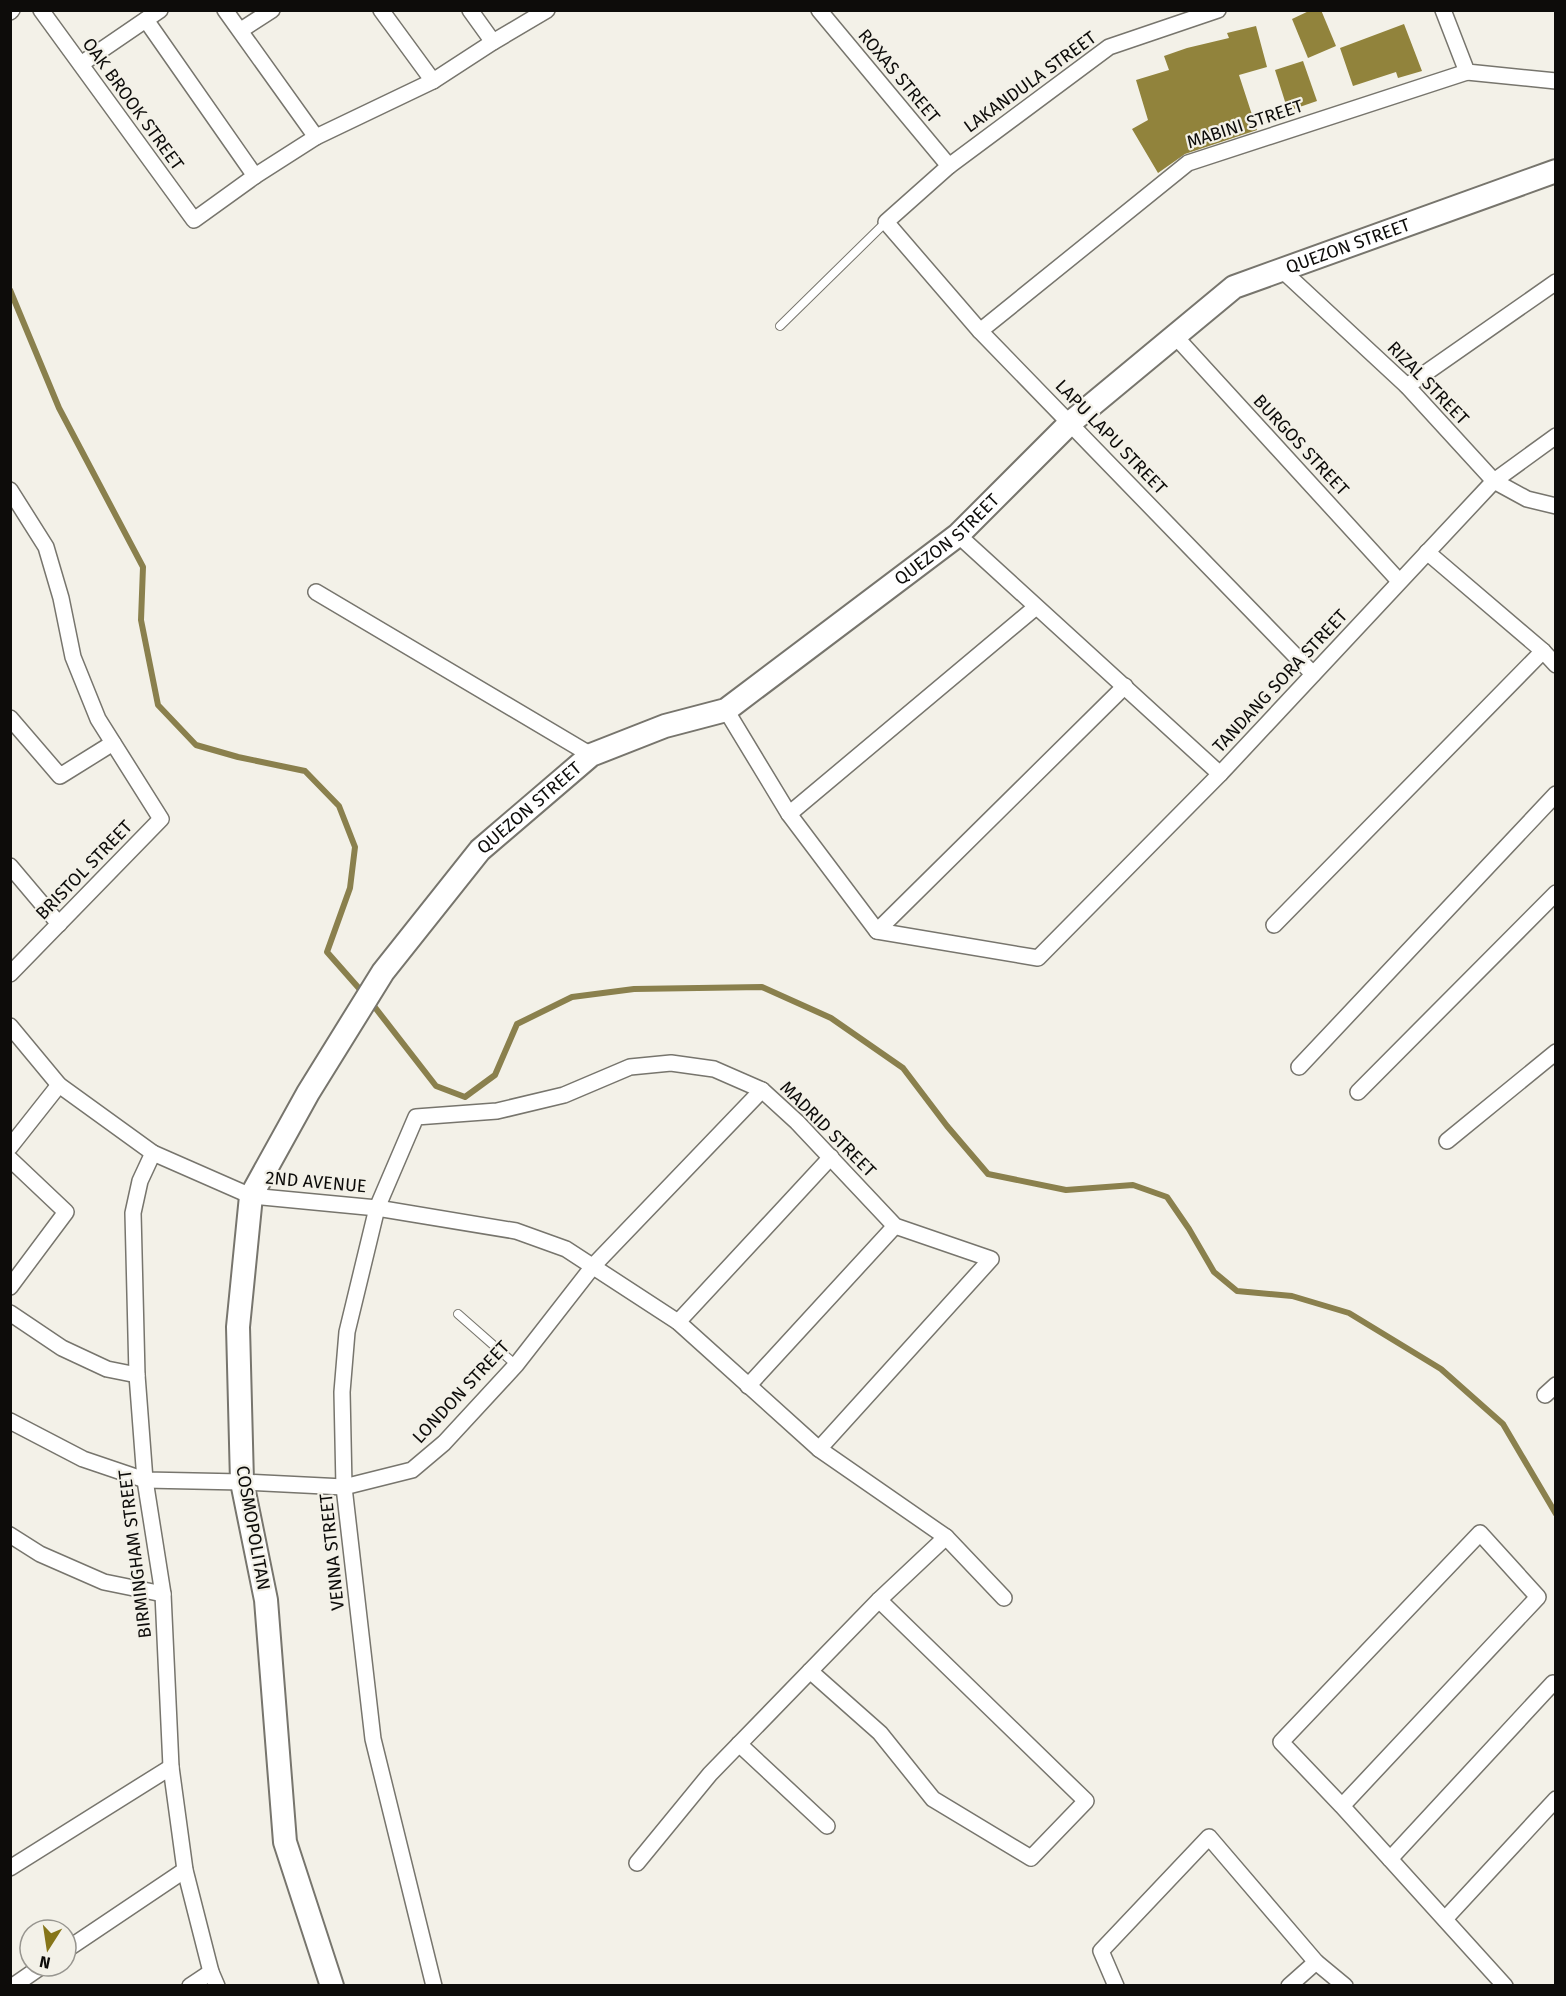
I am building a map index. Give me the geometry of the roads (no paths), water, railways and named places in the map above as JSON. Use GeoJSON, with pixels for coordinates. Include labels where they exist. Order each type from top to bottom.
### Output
{"type":"FeatureCollection","features":[{"type":"Feature","properties":{"kind":"street","name":"OAK BROOK STREET"},"geometry":{"type":"LineString","coordinates":[[41,10],[194,220],[255,176]]}},
{"type":"Feature","properties":{"kind":"street"},"geometry":{"type":"LineString","coordinates":[[81,64],[160,10]]}},
{"type":"Feature","properties":{"kind":"street"},"geometry":{"type":"LineString","coordinates":[[225,10],[316,136]]}},
{"type":"Feature","properties":{"kind":"street"},"geometry":{"type":"LineString","coordinates":[[241,30],[272,10]]}},
{"type":"Feature","properties":{"kind":"street"},"geometry":{"type":"LineString","coordinates":[[381,10],[433,81]]}},
{"type":"Feature","properties":{"kind":"street"},"geometry":{"type":"LineString","coordinates":[[470,10],[493,42]]}},
{"type":"Feature","properties":{"kind":"street"},"geometry":{"type":"LineString","coordinates":[[146,20],[255,176],[316,136],[433,81],[548,10]]}},
{"type":"Feature","properties":{"kind":"street","name":"ROXAS STREET"},"geometry":{"type":"LineString","coordinates":[[819,10],[949,166]]}},
{"type":"Feature","properties":{"kind":"street","name":"LAKANDULA STREET"},"geometry":{"type":"LineString","coordinates":[[886,222],[949,166],[1109,47],[1218,10]]}},
{"type":"Feature","properties":{"kind":"street"},"geometry":{"type":"LineString","coordinates":[[1443,10],[1467,72],[1556,81]]}},
{"type":"Feature","properties":{"kind":"street","name":"MABINI STREET"},"geometry":{"type":"LineString","coordinates":[[980,331],[1188,163],[1467,72]]}},
{"type":"Feature","properties":{"kind":"street","name":"QUEZON STREET"},"geometry":{"type":"LineString","coordinates":[[354,1020],[383,972],[480,850],[591,755],[664,726],[726,710],[958,535],[1070,423],[1234,287],[1556,171]]}},
{"type":"Feature","properties":{"kind":"street","name":"LAPU LAPU STREET"},"geometry":{"type":"LineString","coordinates":[[886,222],[980,331],[1313,674]]}},
{"type":"Feature","properties":{"kind":"street","name":"RIZAL STREET"},"geometry":{"type":"LineString","coordinates":[[1283,271],[1407,386],[1494,481],[1527,499],[1556,506]]}},
{"type":"Feature","properties":{"kind":"street"},"geometry":{"type":"LineString","coordinates":[[1407,386],[1556,282]]}},
{"type":"Feature","properties":{"kind":"street","name":"BURGOS STREET"},"geometry":{"type":"LineString","coordinates":[[1175,336],[1399,581]]}},
{"type":"Feature","properties":{"kind":"street","name":"TANDANG SORA STREET"},"geometry":{"type":"LineString","coordinates":[[877,931],[1038,958],[1220,774],[1494,481],[1556,436]]}},
{"type":"Feature","properties":{"kind":"street"},"geometry":{"type":"LineString","coordinates":[[10,490],[46,547],[73,657],[98,719],[113,743],[60,776],[10,718]]}},
{"type":"Feature","properties":{"kind":"street"},"geometry":{"type":"LineString","coordinates":[[958,535],[1220,774]]}},
{"type":"Feature","properties":{"kind":"street"},"geometry":{"type":"LineString","coordinates":[[1427,552],[1543,651],[1556,665]]}},
{"type":"Feature","properties":{"kind":"street"},"geometry":{"type":"LineString","coordinates":[[316,592],[591,755]]}},
{"type":"Feature","properties":{"kind":"street"},"geometry":{"type":"LineString","coordinates":[[789,814],[1036,607]]}},
{"type":"Feature","properties":{"kind":"street"},"geometry":{"type":"LineString","coordinates":[[1274,925],[1543,651]]}},
{"type":"Feature","properties":{"kind":"street"},"geometry":{"type":"LineString","coordinates":[[726,710],[789,814],[877,931],[1125,686]]}},
{"type":"Feature","properties":{"kind":"street","name":"BRISTOL STREET"},"geometry":{"type":"LineString","coordinates":[[10,974],[161,819],[113,743]]}},
{"type":"Feature","properties":{"kind":"street"},"geometry":{"type":"LineString","coordinates":[[1299,1066],[1556,794]]}},
{"type":"Feature","properties":{"kind":"street"},"geometry":{"type":"LineString","coordinates":[[10,866],[59,924]]}},
{"type":"Feature","properties":{"kind":"street"},"geometry":{"type":"LineString","coordinates":[[1358,1092],[1556,893]]}},
{"type":"Feature","properties":{"kind":"street","name":"COSMOPOLITAN"},"geometry":{"type":"LineString","coordinates":[[332,1986],[285,1842],[266,1600],[242,1482],[238,1327],[251,1196],[308,1093],[354,1020]]}},
{"type":"Feature","properties":{"kind":"street","name":"2ND AVENUE"},"geometry":{"type":"LineString","coordinates":[[10,1026],[59,1085],[153,1153],[251,1196],[377,1208],[516,1230],[566,1249],[594,1265],[678,1322],[819,1449],[946,1537],[1004,1598]]}},
{"type":"Feature","properties":{"kind":"street"},"geometry":{"type":"LineString","coordinates":[[1447,1141],[1556,1052]]}},
{"type":"Feature","properties":{"kind":"street","name":"MADRID STREET"},"geometry":{"type":"LineString","coordinates":[[416,1117],[497,1111],[564,1095],[630,1067],[670,1063],[714,1070],[762,1090],[797,1122],[895,1226],[991,1258],[819,1449]]}},
{"type":"Feature","properties":{"kind":"street"},"geometry":{"type":"LineString","coordinates":[[10,1147],[59,1085]]}},
{"type":"Feature","properties":{"kind":"street","name":"LONDON STREET"},"geometry":{"type":"LineString","coordinates":[[10,1420],[83,1459],[145,1480],[344,1487],[412,1470],[444,1443],[516,1365],[594,1265],[762,1090]]}},
{"type":"Feature","properties":{"kind":"street","name":"VENNA STREET"},"geometry":{"type":"LineString","coordinates":[[416,1117],[377,1208],[347,1332],[342,1392],[344,1487],[374,1739],[434,1986]]}},
{"type":"Feature","properties":{"kind":"street","name":"BIRMINGHAM STREET"},"geometry":{"type":"LineString","coordinates":[[153,1153],[140,1181],[133,1213],[137,1375],[145,1480],[163,1594],[171,1767],[185,1870],[214,1979]]}},
{"type":"Feature","properties":{"kind":"street"},"geometry":{"type":"LineString","coordinates":[[678,1322],[831,1158]]}},
{"type":"Feature","properties":{"kind":"street"},"geometry":{"type":"LineString","coordinates":[[10,1159],[66,1212],[10,1287]]}},
{"type":"Feature","properties":{"kind":"street"},"geometry":{"type":"LineString","coordinates":[[748,1386],[895,1226]]}},
{"type":"Feature","properties":{"kind":"street"},"geometry":{"type":"LineString","coordinates":[[10,1313],[62,1348],[107,1369],[137,1375]]}},
{"type":"Feature","properties":{"kind":"street"},"geometry":{"type":"LineString","coordinates":[[1342,1806],[1538,1597],[1480,1533],[1281,1742],[1505,1986]]}},
{"type":"Feature","properties":{"kind":"street"},"geometry":{"type":"LineString","coordinates":[[10,1535],[40,1554],[104,1582],[163,1594]]}},
{"type":"Feature","properties":{"kind":"street"},"geometry":{"type":"LineString","coordinates":[[637,1863],[710,1774],[879,1600],[946,1537]]}},
{"type":"Feature","properties":{"kind":"street"},"geometry":{"type":"LineString","coordinates":[[810,1671],[880,1733],[933,1799],[1031,1858],[1055,1834],[1086,1801],[879,1600]]}},
{"type":"Feature","properties":{"kind":"street"},"geometry":{"type":"LineString","coordinates":[[1390,1859],[1553,1683],[1556,1686]]}},
{"type":"Feature","properties":{"kind":"street"},"geometry":{"type":"LineString","coordinates":[[739,1744],[826,1826]]}},
{"type":"Feature","properties":{"kind":"street"},"geometry":{"type":"LineString","coordinates":[[10,1868],[171,1767]]}},
{"type":"Feature","properties":{"kind":"street"},"geometry":{"type":"LineString","coordinates":[[1445,1919],[1556,1799]]}},
{"type":"Feature","properties":{"kind":"street"},"geometry":{"type":"LineString","coordinates":[[1116,1986],[1101,1951],[1209,1837],[1316,1962],[1345,1986]]}},
{"type":"Feature","properties":{"kind":"street"},"geometry":{"type":"LineString","coordinates":[[78,1942],[185,1870]]}},
{"type":"Feature","properties":{"kind":"street"},"geometry":{"type":"LineString","coordinates":[[1289,1986],[1316,1962]]}},
{"type":"Feature","properties":{"kind":"street"},"geometry":{"type":"LineString","coordinates":[[190,1986],[214,1979]]}},
{"type":"Feature","properties":{"kind":"lane"},"geometry":{"type":"LineString","coordinates":[[780,326],[886,222]]}},
{"type":"Feature","properties":{"kind":"lane"},"geometry":{"type":"LineString","coordinates":[[458,1314],[516,1365]]}},
{"type":"Feature","properties":{"kind":"waterway"},"geometry":{"type":"LineString","coordinates":[[10,290],[59,408],[143,567],[141,620],[158,705],[196,745],[238,757],[305,771],[339,806],[355,847],[350,888],[327,952],[364,994]]}},
{"type":"Feature","properties":{"kind":"waterway"},"geometry":{"type":"LineString","coordinates":[[370,1001],[436,1086],[465,1097],[495,1075],[517,1024],[572,997],[634,989],[762,987],[831,1018],[903,1068],[947,1126],[988,1174],[1066,1190],[1133,1185],[1167,1197],[1214,1272],[1237,1291],[1292,1296],[1349,1313],[1441,1369],[1503,1424],[1556,1514]]}}]}
